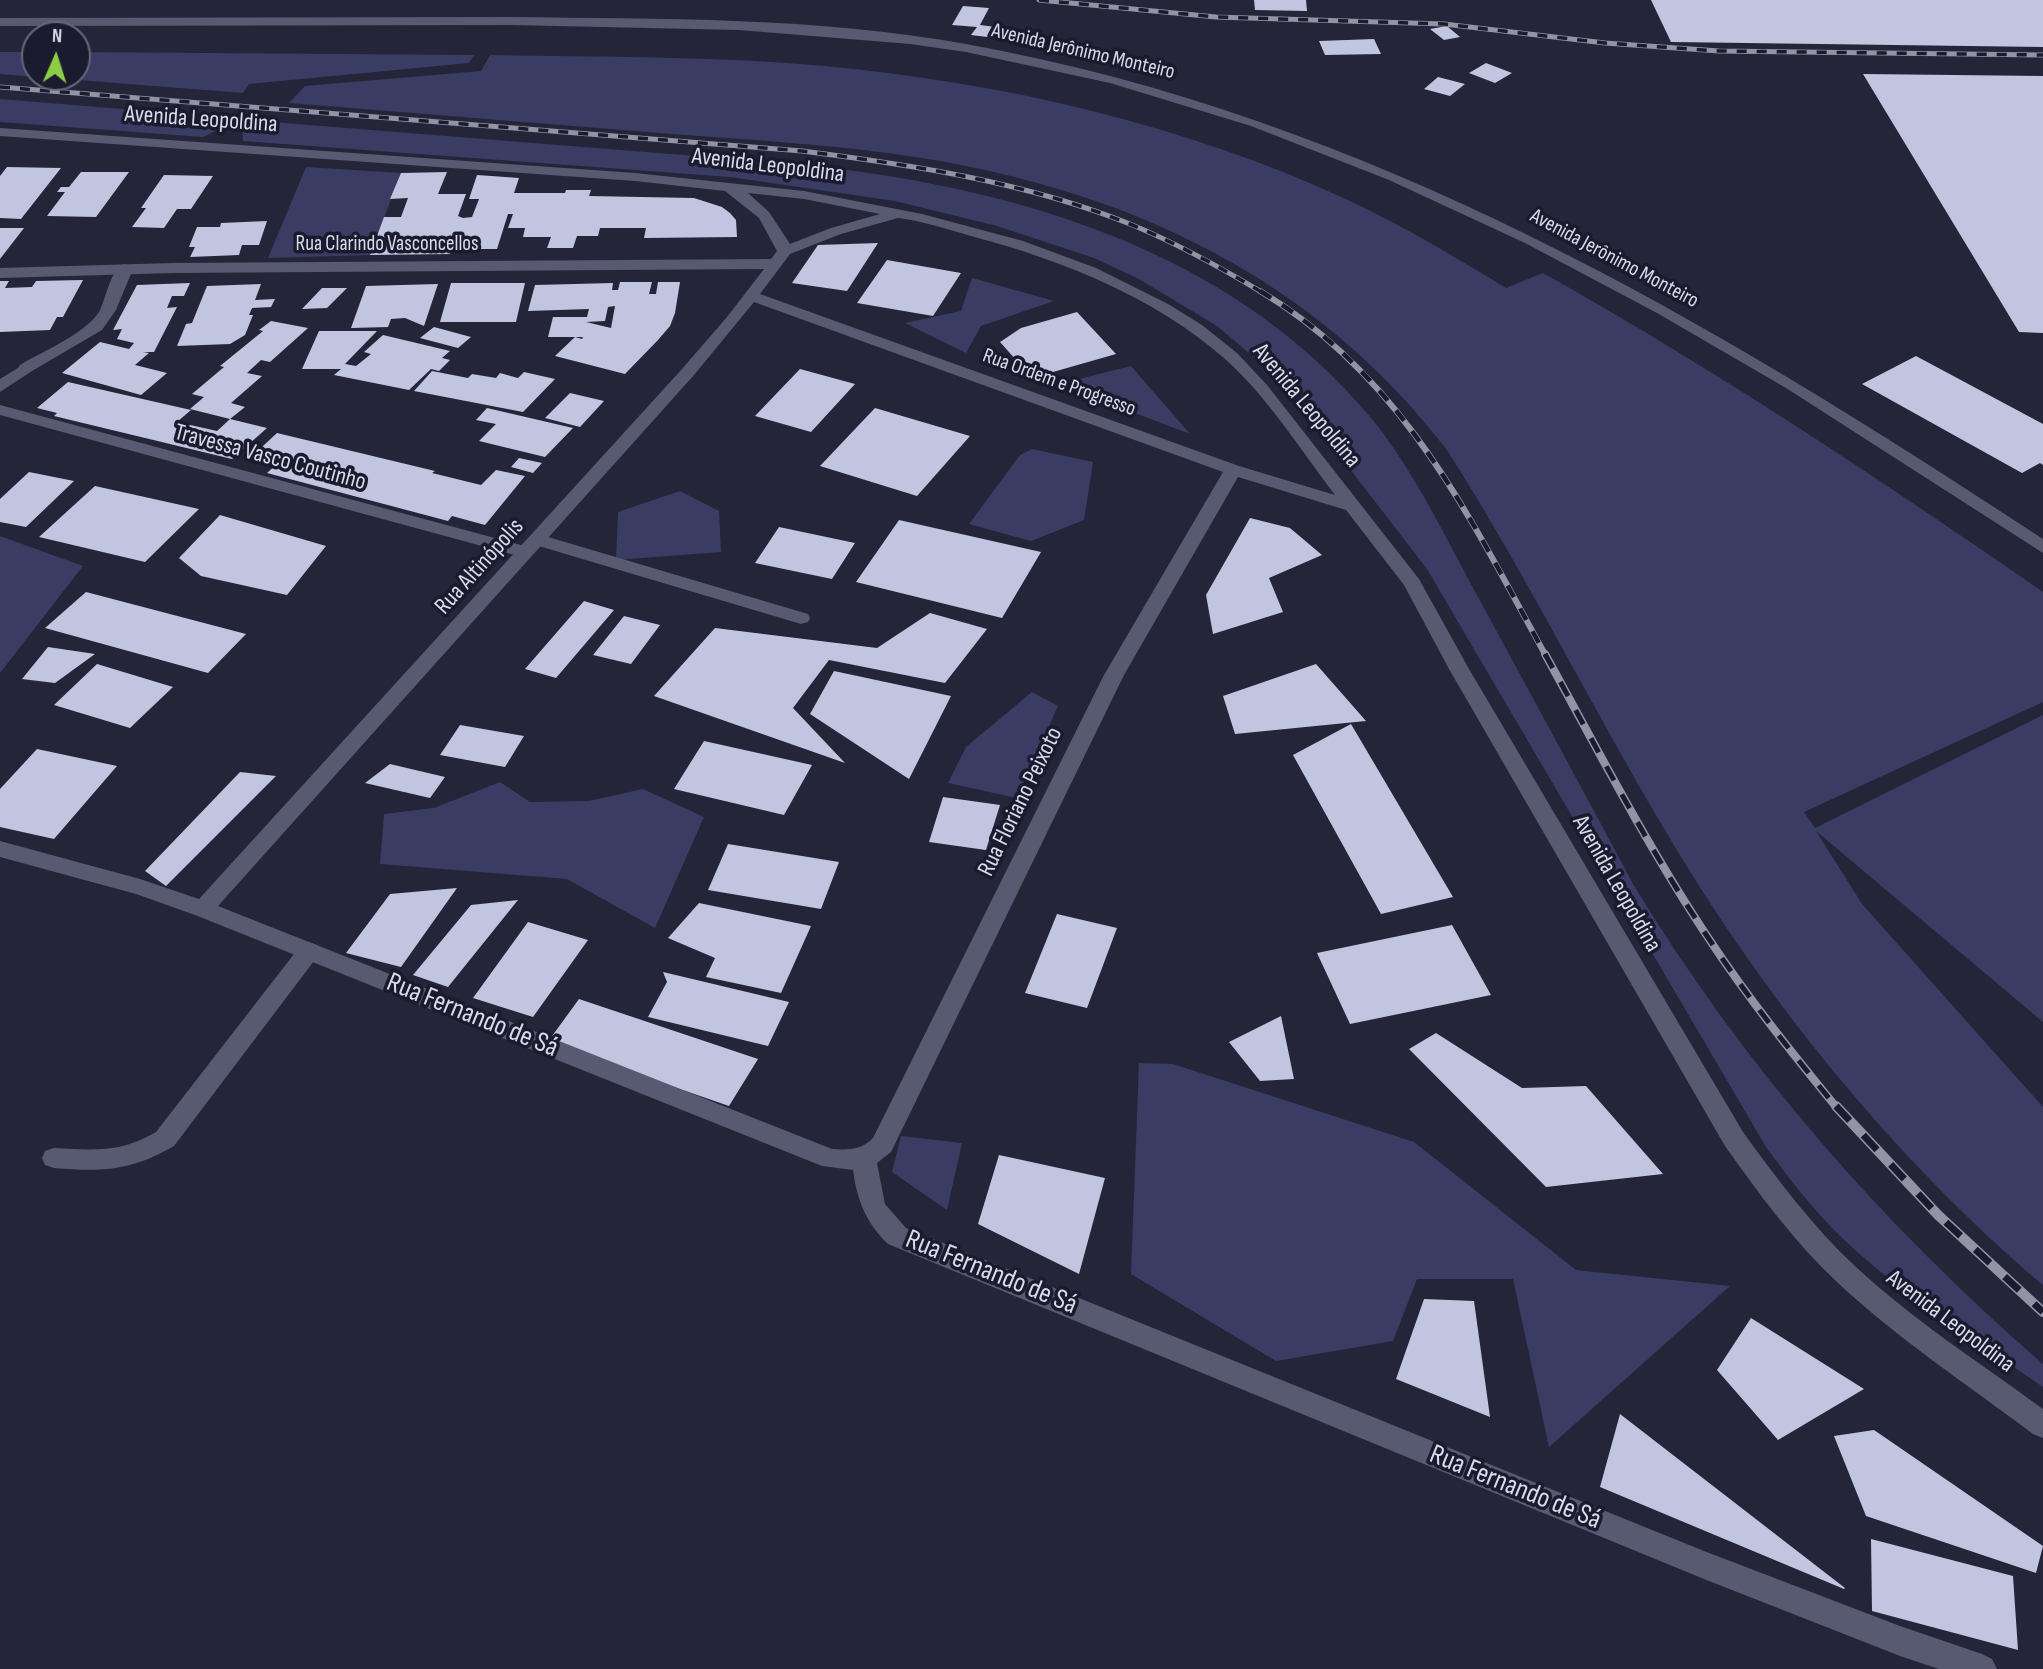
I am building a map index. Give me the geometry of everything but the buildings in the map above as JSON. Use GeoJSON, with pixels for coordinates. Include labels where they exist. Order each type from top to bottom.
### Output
{"type":"FeatureCollection","features":[{"type":"Feature","properties":{"kind":"street","name":"Avenida Jerônimo Monteiro"},"geometry":{"type":"LineString","coordinates":[[0,22],[584,22],[774,28],[916,41],[1016,58],[1088,74],[1180,99],[1295,136],[1405,180],[1478,214],[1720,342],[1842,415],[2043,547]]}},
{"type":"Feature","properties":{"kind":"street","name":"Avenida Leopoldina"},"geometry":{"type":"LineString","coordinates":[[0,132],[724,185],[804,195],[900,214],[1055,257],[1128,288],[1174,314],[1231,356],[1261,388],[1412,583],[1459,669],[1727,1127],[1767,1186],[1847,1274],[1893,1313],[2043,1425]]}},
{"type":"Feature","properties":{"kind":"street"},"geometry":{"type":"LineString","coordinates":[[724,185],[769,218],[779,234],[780,258],[836,232],[900,214]]}},
{"type":"Feature","properties":{"kind":"street","name":"Rua Clarindo Vasconcellos"},"geometry":{"type":"LineString","coordinates":[[0,273],[780,258]]}},
{"type":"Feature","properties":{"kind":"street","name":"Rua Altinópolis"},"geometry":{"type":"LineString","coordinates":[[203,909],[688,372],[780,258]]}},
{"type":"Feature","properties":{"kind":"street"},"geometry":{"type":"LineString","coordinates":[[0,387],[26,368],[96,327],[108,310],[125,269]]}},
{"type":"Feature","properties":{"kind":"street","name":"Rua Ordem e Progresso"},"geometry":{"type":"LineString","coordinates":[[751,296],[1233,470],[1353,506]]}},
{"type":"Feature","properties":{"kind":"street","name":"Travessa Vasco Coutinho"},"geometry":{"type":"LineString","coordinates":[[0,411],[532,546],[801,618]]}},
{"type":"Feature","properties":{"kind":"street","name":"Rua Floriano Peixoto"},"geometry":{"type":"LineString","coordinates":[[864,1158],[882,1145],[1114,675],[1233,470]]}},
{"type":"Feature","properties":{"kind":"street","name":"Rua Fernando de Sá"},"geometry":{"type":"LineString","coordinates":[[0,849],[140,887],[203,909],[831,1159],[853,1161],[864,1158],[869,1198],[874,1211],[897,1236],[1704,1565],[1900,1641],[1982,1669]]}},
{"type":"Feature","properties":{"kind":"street"},"geometry":{"type":"LineString","coordinates":[[54,1158],[106,1161],[126,1159],[165,1139],[309,951]]}},
{"type":"Feature","properties":{"kind":"shaded area"},"geometry":{"type":"Polygon","coordinates":[[[0,52],[21,52],[21,76],[0,74],[0,52]]]}},
{"type":"Feature","properties":{"kind":"shaded area"},"geometry":{"type":"Polygon","coordinates":[[[91,52],[474,55],[469,63],[249,84],[243,93],[91,81],[91,52]]]}},
{"type":"Feature","properties":{"kind":"shaded area"},"geometry":{"type":"Polygon","coordinates":[[[490,55],[741,60],[892,74],[959,83],[1092,111],[1222,149],[1348,200],[1428,242],[1506,288],[1543,273],[1797,426],[2043,592],[2043,702],[1804,812],[1815,828],[2043,715],[2043,1022],[1816,831],[1862,904],[2043,1107],[2043,1285],[1945,1195],[1898,1145],[1809,1041],[1768,987],[1693,876],[1661,823],[1510,555],[1447,450],[1395,390],[1339,337],[1279,291],[1214,253],[1146,220],[1074,194],[999,173],[891,153],[828,146],[289,103],[305,86],[481,71],[490,55]]]}},
{"type":"Feature","properties":{"kind":"shaded area"},"geometry":{"type":"Polygon","coordinates":[[[0,99],[232,118],[227,125],[203,137],[0,122],[0,99]]]}},
{"type":"Feature","properties":{"kind":"shaded area"},"geometry":{"type":"Polygon","coordinates":[[[247,120],[795,164],[875,174],[955,189],[1034,209],[1110,235],[1183,268],[1252,310],[1315,360],[1388,439],[1441,528],[1633,884],[1721,1017],[1769,1080],[1872,1199],[1984,1311],[2043,1364],[2043,1387],[1882,1273],[1834,1230],[1790,1179],[1766,1147],[1427,569],[1283,382],[1217,326],[1139,279],[1094,258],[997,226],[895,201],[730,177],[243,141],[242,128],[247,120]]]}},
{"type":"Feature","properties":{"kind":"shaded area"},"geometry":{"type":"Polygon","coordinates":[[[306,167],[401,173],[370,255],[268,258],[306,167]]]}},
{"type":"Feature","properties":{"kind":"shaded area"},"geometry":{"type":"Polygon","coordinates":[[[972,278],[1054,301],[981,326],[966,353],[905,323],[961,311],[972,278]]]}},
{"type":"Feature","properties":{"kind":"shaded area"},"geometry":{"type":"Polygon","coordinates":[[[1131,366],[1190,434],[1059,384],[1131,366]]]}},
{"type":"Feature","properties":{"kind":"shaded area"},"geometry":{"type":"Polygon","coordinates":[[[1032,449],[1093,462],[1084,520],[1031,541],[969,524],[1020,455],[1032,449]]]}},
{"type":"Feature","properties":{"kind":"shaded area"},"geometry":{"type":"Polygon","coordinates":[[[680,491],[719,511],[721,552],[616,560],[618,512],[680,491]]]}},
{"type":"Feature","properties":{"kind":"shaded area"},"geometry":{"type":"Polygon","coordinates":[[[0,536],[83,566],[0,673],[0,536]]]}},
{"type":"Feature","properties":{"kind":"shaded area"},"geometry":{"type":"Polygon","coordinates":[[[1032,692],[1058,706],[1017,798],[948,783],[966,747],[1032,692]]]}},
{"type":"Feature","properties":{"kind":"shaded area"},"geometry":{"type":"Polygon","coordinates":[[[500,782],[530,802],[589,801],[643,789],[704,817],[655,928],[567,879],[380,864],[384,814],[434,808],[500,782]]]}},
{"type":"Feature","properties":{"kind":"shaded area"},"geometry":{"type":"Polygon","coordinates":[[[1139,1063],[1173,1064],[1414,1142],[1576,1270],[1730,1286],[1549,1447],[1513,1279],[1417,1279],[1393,1341],[1276,1361],[1131,1274],[1139,1063]]]}},
{"type":"Feature","properties":{"kind":"shaded area"},"geometry":{"type":"Polygon","coordinates":[[[901,1136],[962,1143],[947,1210],[892,1172],[901,1136]]]}},
{"type":"Feature","properties":{"kind":"railway"},"geometry":{"type":"LineString","coordinates":[[1039,0],[1216,17],[1444,24],[1605,43],[1719,51],[2043,55]]}},
{"type":"Feature","properties":{"kind":"railway"},"geometry":{"type":"LineString","coordinates":[[0,87],[802,151],[885,162],[1009,186],[1090,209],[1164,239],[1263,293]]}},
{"type":"Feature","properties":{"kind":"railway"},"geometry":{"type":"LineString","coordinates":[[1263,293],[1310,325],[1354,364],[1393,407],[1428,453],[1459,501],[1546,656]]}},
{"type":"Feature","properties":{"kind":"railway"},"geometry":{"type":"LineString","coordinates":[[1545,654],[1624,798],[1687,905],[1755,1004],[1837,1108]]}},
{"type":"Feature","properties":{"kind":"railway"},"geometry":{"type":"LineString","coordinates":[[1836,1106],[1938,1215],[2043,1312]]}}]}
